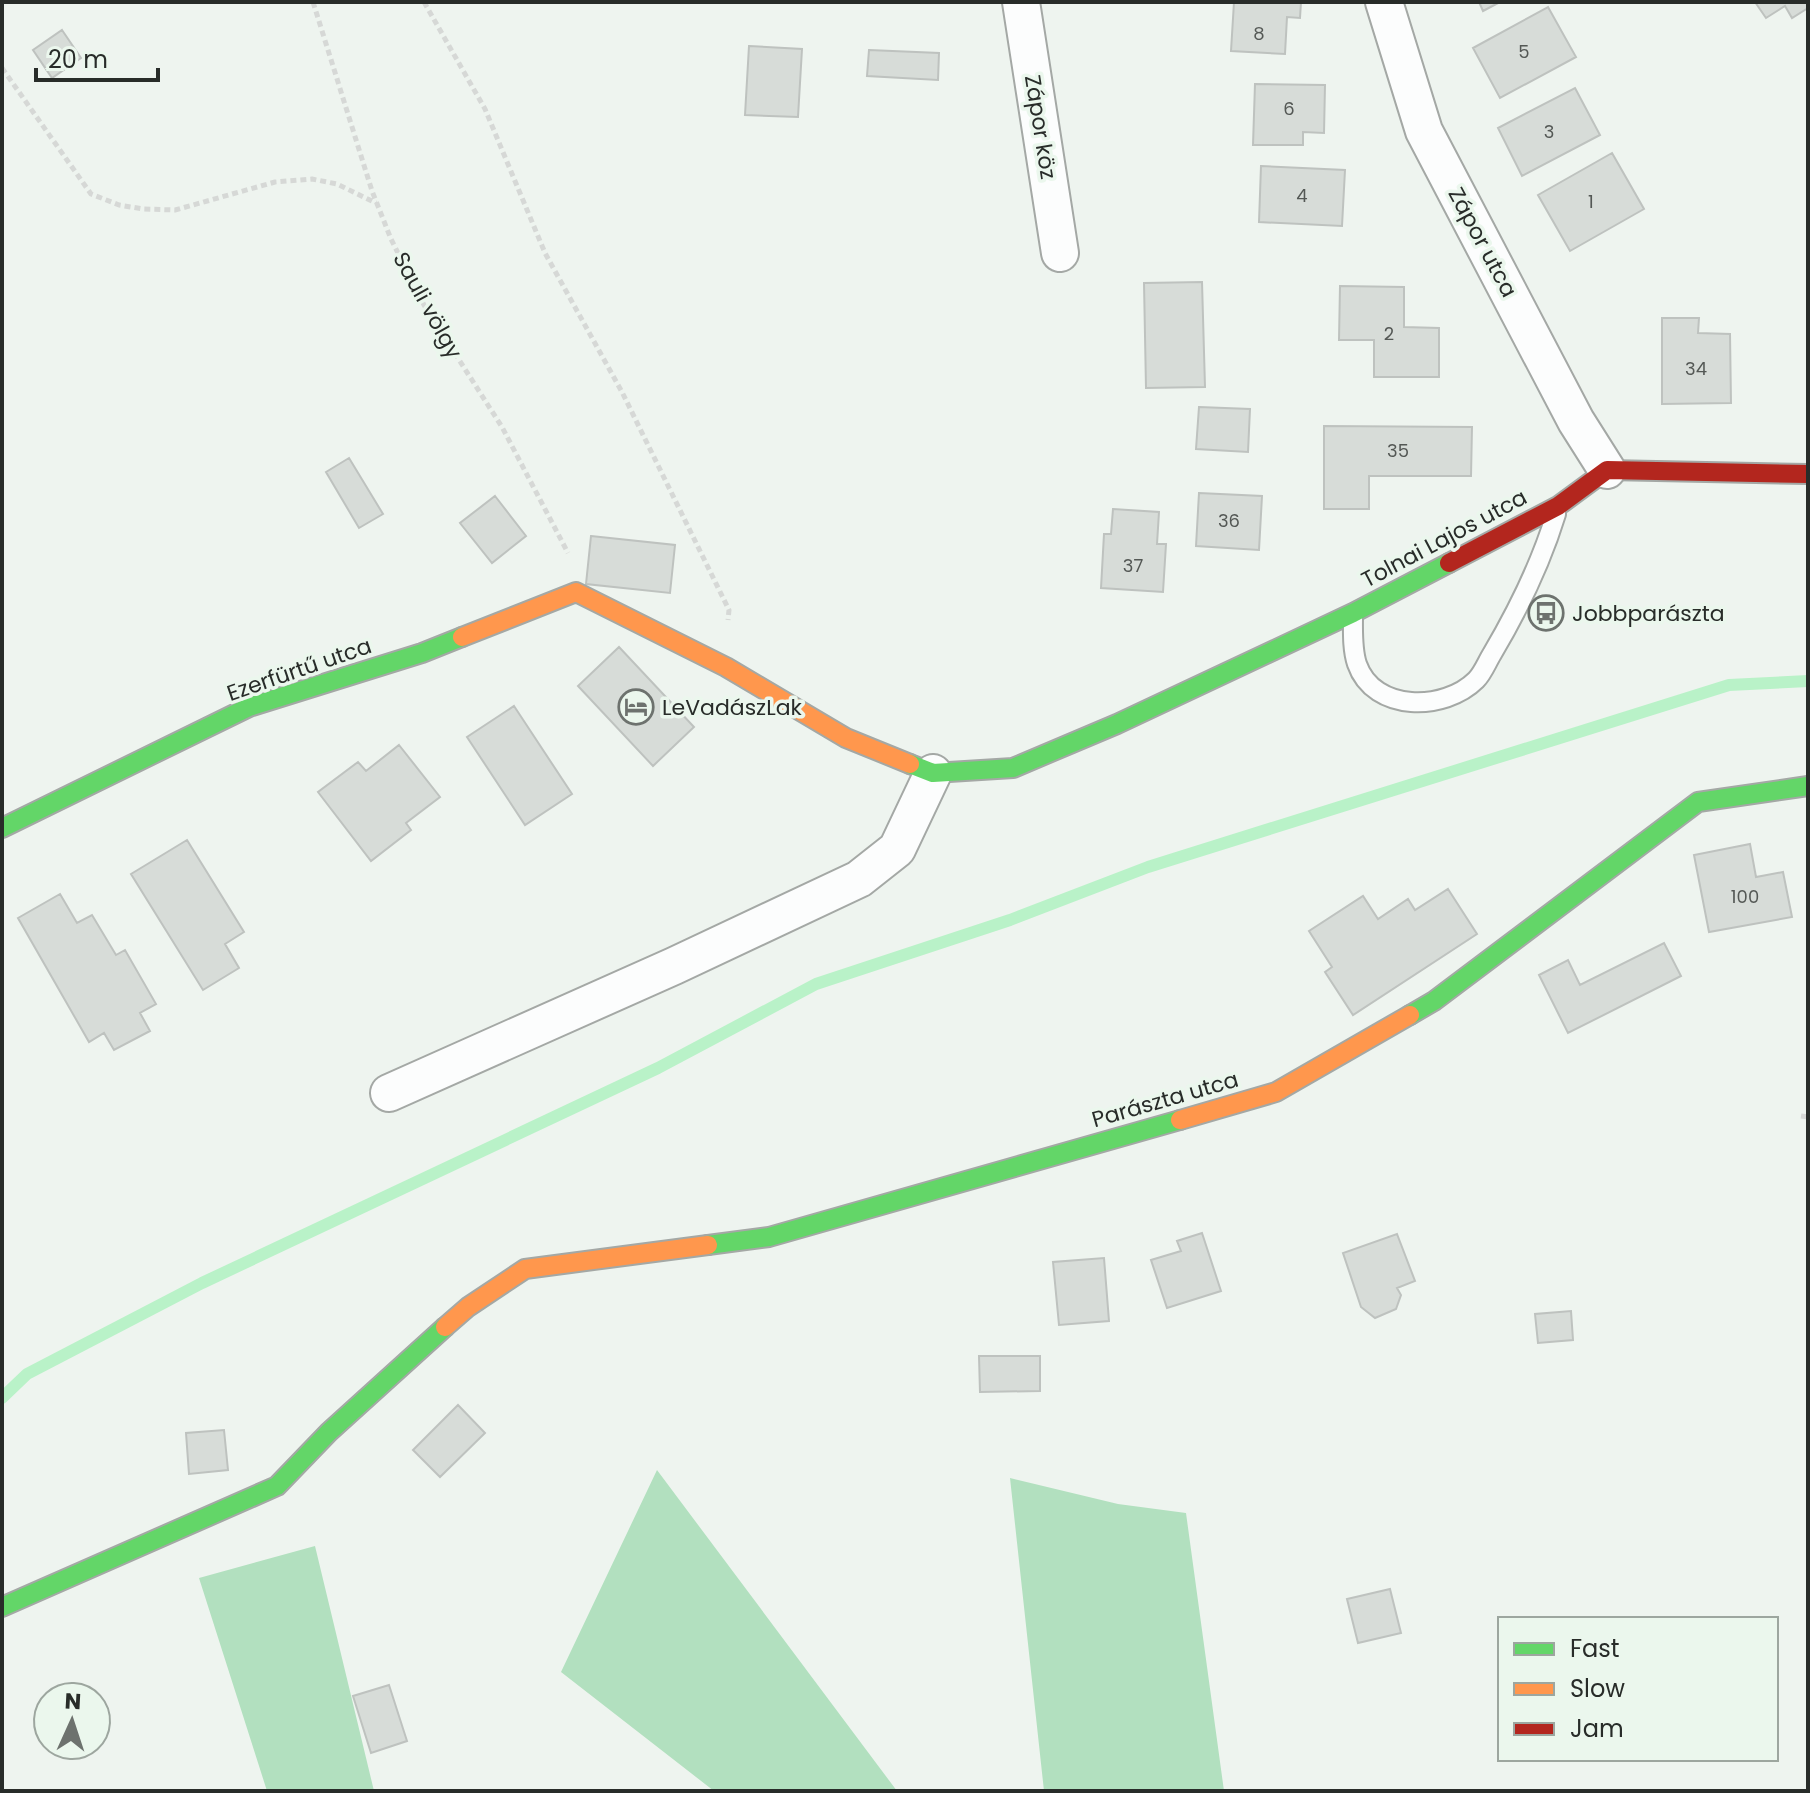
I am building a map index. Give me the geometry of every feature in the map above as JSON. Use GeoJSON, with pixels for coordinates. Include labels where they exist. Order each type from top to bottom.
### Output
{"type":"FeatureCollection","features":[{"type":"Feature","properties":{"kind":"street","name":"Zápor köz"},"geometry":{"type":"LineString","coordinates":[[1021,2],[1060,253]]}},
{"type":"Feature","properties":{"kind":"street","name":"Zápor utca"},"geometry":{"type":"LineString","coordinates":[[1384,2],[1424,131],[1576,421],[1607,470]]}},
{"type":"Feature","properties":{"kind":"street"},"geometry":{"type":"LineString","coordinates":[[1607,470],[1808,474]]}},
{"type":"Feature","properties":{"kind":"street","name":"Tolnai Lajos utca"},"geometry":{"type":"LineString","coordinates":[[933,773],[1013,768],[1117,724],[1353,613],[1558,506],[1607,470]]}},
{"type":"Feature","properties":{"kind":"street"},"geometry":{"type":"LineString","coordinates":[[389,1093],[674,966],[859,879],[897,849],[933,773],[846,738],[726,667],[576,592]]}},
{"type":"Feature","properties":{"kind":"street","name":"Ezerfürtű utca"},"geometry":{"type":"LineString","coordinates":[[2,828],[249,707],[422,653],[576,592]]}},
{"type":"Feature","properties":{"kind":"street","name":"Parászta utca"},"geometry":{"type":"LineString","coordinates":[[2,1607],[277,1486],[329,1432],[468,1307],[525,1269],[769,1237],[1276,1092],[1434,1001],[1698,802],[1808,786]]}},
{"type":"Feature","properties":{"kind":"lane"},"geometry":{"type":"LineString","coordinates":[[1353,613],[1358,665],[1376,691],[1408,703],[1453,697],[1478,679],[1500,641],[1545,550],[1558,506]]}},
{"type":"Feature","properties":{"kind":"path","name":"Sauli völgy"},"geometry":{"type":"LineString","coordinates":[[313,2],[391,239],[424,305],[502,427],[566,547],[576,592]]}},
{"type":"Feature","properties":{"kind":"path"},"geometry":{"type":"LineString","coordinates":[[424,2],[485,109],[545,253],[622,392],[729,610],[726,667]]}},
{"type":"Feature","properties":{"kind":"path"},"geometry":{"type":"LineString","coordinates":[[2,68],[91,194],[119,205],[175,210],[275,182],[312,179],[337,184],[377,203]]}},
{"type":"Feature","properties":{"kind":"green space"},"geometry":{"type":"Polygon","coordinates":[[[657,1470],[897,1791],[714,1791],[561,1672],[657,1470]]]}},
{"type":"Feature","properties":{"kind":"green space"},"geometry":{"type":"Polygon","coordinates":[[[1010,1478],[1118,1504],[1186,1513],[1224,1791],[1044,1791],[1010,1478]]]}},
{"type":"Feature","properties":{"kind":"green space"},"geometry":{"type":"Polygon","coordinates":[[[315,1546],[374,1791],[267,1791],[199,1578],[315,1546]]]}},
{"type":"Feature","properties":{"kind":"building"},"geometry":{"type":"Polygon","coordinates":[[[1234,2],[1301,2],[1300,18],[1287,17],[1285,54],[1231,51],[1234,2]]]}},
{"type":"Feature","properties":{"kind":"building"},"geometry":{"type":"Polygon","coordinates":[[[1479,2],[1500,2],[1483,11],[1479,2]]]}},
{"type":"Feature","properties":{"kind":"building"},"geometry":{"type":"Polygon","coordinates":[[[1755,2],[1808,2],[1808,8],[1792,18],[1785,6],[1766,18],[1755,2]]]}},
{"type":"Feature","properties":{"kind":"building"},"geometry":{"type":"Polygon","coordinates":[[[1548,7],[1576,57],[1500,98],[1473,48],[1548,7]]]}},
{"type":"Feature","properties":{"kind":"building"},"geometry":{"type":"Polygon","coordinates":[[[62,30],[81,58],[52,78],[33,50],[62,30]]]}},
{"type":"Feature","properties":{"kind":"building"},"geometry":{"type":"Polygon","coordinates":[[[749,46],[802,49],[798,117],[745,115],[749,46]]]}},
{"type":"Feature","properties":{"kind":"building"},"geometry":{"type":"Polygon","coordinates":[[[869,50],[939,53],[938,80],[867,76],[869,50]]]}},
{"type":"Feature","properties":{"kind":"building"},"geometry":{"type":"Polygon","coordinates":[[[1255,84],[1325,85],[1324,133],[1303,132],[1303,145],[1253,145],[1255,84]]]}},
{"type":"Feature","properties":{"kind":"building"},"geometry":{"type":"Polygon","coordinates":[[[1575,88],[1600,135],[1522,176],[1498,128],[1575,88]]]}},
{"type":"Feature","properties":{"kind":"building"},"geometry":{"type":"Polygon","coordinates":[[[1612,153],[1644,209],[1570,251],[1538,195],[1612,153]]]}},
{"type":"Feature","properties":{"kind":"building"},"geometry":{"type":"Polygon","coordinates":[[[1261,166],[1345,170],[1342,226],[1259,222],[1261,166]]]}},
{"type":"Feature","properties":{"kind":"building"},"geometry":{"type":"Polygon","coordinates":[[[1202,282],[1205,387],[1146,388],[1144,283],[1202,282]]]}},
{"type":"Feature","properties":{"kind":"building"},"geometry":{"type":"Polygon","coordinates":[[[1340,286],[1404,287],[1404,327],[1439,328],[1439,377],[1374,377],[1374,340],[1339,340],[1340,286]]]}},
{"type":"Feature","properties":{"kind":"building"},"geometry":{"type":"Polygon","coordinates":[[[1662,318],[1699,318],[1698,333],[1730,334],[1731,403],[1662,404],[1662,318]]]}},
{"type":"Feature","properties":{"kind":"building"},"geometry":{"type":"Polygon","coordinates":[[[1199,407],[1250,409],[1248,452],[1196,449],[1199,407]]]}},
{"type":"Feature","properties":{"kind":"building"},"geometry":{"type":"Polygon","coordinates":[[[1324,426],[1472,427],[1471,476],[1369,476],[1369,509],[1324,509],[1324,426]]]}},
{"type":"Feature","properties":{"kind":"building"},"geometry":{"type":"Polygon","coordinates":[[[349,458],[383,514],[359,528],[326,472],[349,458]]]}},
{"type":"Feature","properties":{"kind":"building"},"geometry":{"type":"Polygon","coordinates":[[[1199,493],[1262,496],[1259,550],[1196,546],[1199,493]]]}},
{"type":"Feature","properties":{"kind":"building"},"geometry":{"type":"Polygon","coordinates":[[[495,496],[526,536],[492,563],[460,523],[495,496]]]}},
{"type":"Feature","properties":{"kind":"building"},"geometry":{"type":"Polygon","coordinates":[[[1113,509],[1159,512],[1157,544],[1166,544],[1163,592],[1101,588],[1104,534],[1111,534],[1113,509]]]}},
{"type":"Feature","properties":{"kind":"building"},"geometry":{"type":"Polygon","coordinates":[[[591,536],[675,545],[670,593],[586,584],[591,536]]]}},
{"type":"Feature","properties":{"kind":"building","name":"LeVadászLak"},"geometry":{"type":"Polygon","coordinates":[[[619,647],[694,727],[653,766],[578,686],[619,647]]]}},
{"type":"Feature","properties":{"kind":"building"},"geometry":{"type":"Polygon","coordinates":[[[514,706],[572,794],[525,825],[467,737],[514,706]]]}},
{"type":"Feature","properties":{"kind":"building"},"geometry":{"type":"Polygon","coordinates":[[[399,745],[440,797],[406,823],[411,830],[371,861],[318,792],[358,762],[366,771],[399,745]]]}},
{"type":"Feature","properties":{"kind":"building"},"geometry":{"type":"Polygon","coordinates":[[[187,840],[244,932],[225,944],[239,968],[203,990],[131,874],[187,840]]]}},
{"type":"Feature","properties":{"kind":"building"},"geometry":{"type":"Polygon","coordinates":[[[1750,844],[1756,877],[1783,872],[1792,917],[1709,932],[1694,855],[1750,844]]]}},
{"type":"Feature","properties":{"kind":"building"},"geometry":{"type":"Polygon","coordinates":[[[1448,889],[1477,934],[1353,1015],[1325,972],[1332,967],[1309,931],[1363,896],[1378,919],[1408,899],[1415,910],[1448,889]]]}},
{"type":"Feature","properties":{"kind":"building"},"geometry":{"type":"Polygon","coordinates":[[[60,894],[77,923],[92,915],[116,955],[125,950],[156,1004],[140,1013],[150,1031],[114,1050],[104,1033],[89,1042],[18,918],[60,894]]]}},
{"type":"Feature","properties":{"kind":"building"},"geometry":{"type":"Polygon","coordinates":[[[1664,943],[1681,976],[1568,1033],[1539,975],[1568,960],[1580,985],[1664,943]]]}},
{"type":"Feature","properties":{"kind":"building"},"geometry":{"type":"Polygon","coordinates":[[[1202,1233],[1221,1291],[1167,1308],[1151,1260],[1181,1251],[1177,1241],[1202,1233]]]}},
{"type":"Feature","properties":{"kind":"building"},"geometry":{"type":"Polygon","coordinates":[[[1397,1234],[1415,1281],[1397,1288],[1401,1295],[1396,1309],[1375,1318],[1361,1307],[1343,1253],[1397,1234]]]}},
{"type":"Feature","properties":{"kind":"building"},"geometry":{"type":"Polygon","coordinates":[[[1104,1258],[1109,1321],[1059,1325],[1053,1262],[1104,1258]]]}},
{"type":"Feature","properties":{"kind":"building"},"geometry":{"type":"Polygon","coordinates":[[[1571,1311],[1573,1340],[1538,1343],[1535,1314],[1571,1311]]]}},
{"type":"Feature","properties":{"kind":"building"},"geometry":{"type":"Polygon","coordinates":[[[979,1356],[1040,1356],[1040,1391],[980,1392],[979,1356]]]}},
{"type":"Feature","properties":{"kind":"building"},"geometry":{"type":"Polygon","coordinates":[[[458,1405],[485,1433],[440,1477],[413,1450],[458,1405]]]}},
{"type":"Feature","properties":{"kind":"building"},"geometry":{"type":"Polygon","coordinates":[[[224,1430],[228,1470],[189,1474],[186,1433],[224,1430]]]}},
{"type":"Feature","properties":{"kind":"building"},"geometry":{"type":"Polygon","coordinates":[[[1390,1589],[1401,1633],[1358,1643],[1347,1599],[1390,1589]]]}},
{"type":"Feature","properties":{"kind":"building"},"geometry":{"type":"Polygon","coordinates":[[[389,1685],[407,1741],[371,1753],[353,1696],[389,1685]]]}},
{"type":"Feature","properties":{"kind":"waterway"},"geometry":{"type":"LineString","coordinates":[[2,1398],[27,1374],[202,1283],[658,1068],[816,984],[1010,920],[1148,867],[1729,685],[1808,681]]}},
{"type":"Feature","properties":{"kind":"traffic: fast"},"geometry":{"type":"LineString","coordinates":[[910,764],[933,773],[1013,768],[1117,724],[1353,613],[1449,563]]}},
{"type":"Feature","properties":{"kind":"traffic: fast"},"geometry":{"type":"LineString","coordinates":[[2,828],[249,707],[422,653],[462,637]]}},
{"type":"Feature","properties":{"kind":"traffic: fast"},"geometry":{"type":"LineString","coordinates":[[1410,1015],[1434,1001],[1698,802],[1808,786]]}},
{"type":"Feature","properties":{"kind":"traffic: fast"},"geometry":{"type":"LineString","coordinates":[[708,1245],[769,1237],[1180,1120]]}},
{"type":"Feature","properties":{"kind":"traffic: fast"},"geometry":{"type":"LineString","coordinates":[[2,1607],[277,1486],[329,1432],[445,1327]]}},
{"type":"Feature","properties":{"kind":"traffic: slow"},"geometry":{"type":"LineString","coordinates":[[462,637],[576,592],[726,667],[846,738],[910,764]]}},
{"type":"Feature","properties":{"kind":"traffic: slow"},"geometry":{"type":"LineString","coordinates":[[1180,1120],[1276,1092],[1410,1015]]}},
{"type":"Feature","properties":{"kind":"traffic: slow"},"geometry":{"type":"LineString","coordinates":[[445,1327],[468,1307],[525,1269],[708,1245]]}},
{"type":"Feature","properties":{"kind":"traffic: jam"},"geometry":{"type":"LineString","coordinates":[[1449,563],[1558,506],[1607,470],[1808,474]]}},
{"type":"Feature","properties":{"kind":"place","name":"Jobbparászta"},"geometry":{"type":"Point","coordinates":[1546,613]}},
{"type":"Feature","properties":{"kind":"place","name":"LeVadászLak"},"geometry":{"type":"Point","coordinates":[636,707]}}]}
